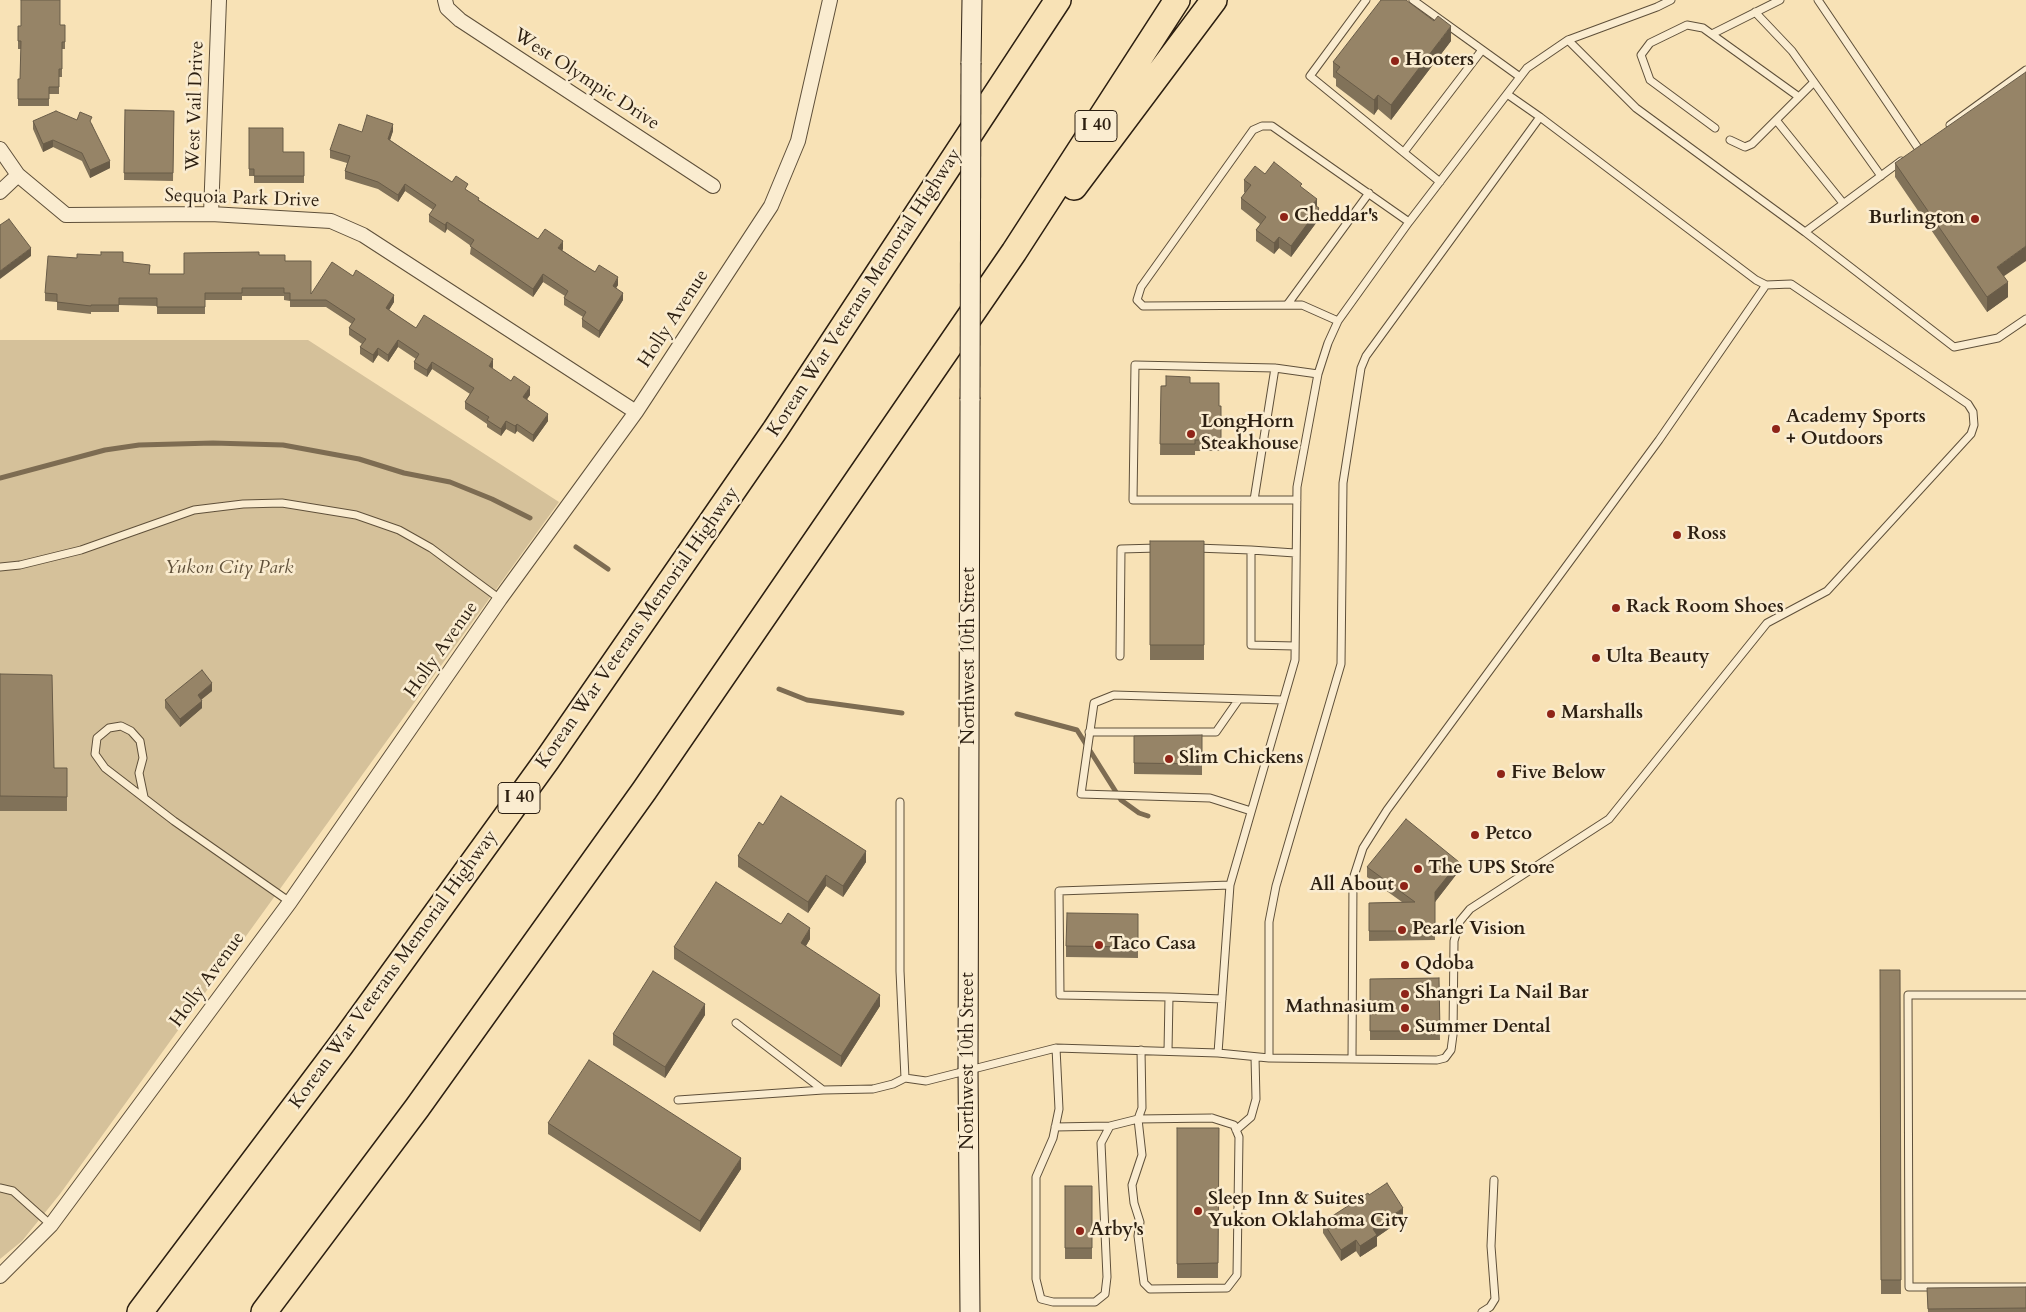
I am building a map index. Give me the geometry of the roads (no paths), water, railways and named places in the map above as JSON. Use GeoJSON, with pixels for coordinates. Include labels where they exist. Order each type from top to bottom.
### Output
{"type":"FeatureCollection","features":[{"type":"Feature","properties":{"kind":"highway","name":"Korean War Veterans Memorial Highway"},"geometry":{"type":"LineString","coordinates":[[140,1312],[341,1045],[552,752],[775,430],[1058,0]]}},
{"type":"Feature","properties":{"kind":"highway","name":"I 40"},"geometry":{"type":"LineString","coordinates":[[264,1312],[417,1108],[547,929],[843,504],[900,416],[1014,252],[1177,0]]}},
{"type":"Feature","properties":{"kind":"highway"},"geometry":{"type":"LineString","coordinates":[[1014,252],[1077,183],[1214,0]]}},
{"type":"Feature","properties":{"kind":"main road","name":"Northwest 10th Street"},"geometry":{"type":"LineString","coordinates":[[970,1312],[968,1069],[970,1046],[972,0]]}},
{"type":"Feature","properties":{"kind":"street","name":"West Vail Drive"},"geometry":{"type":"LineString","coordinates":[[212,214],[219,0]]}},
{"type":"Feature","properties":{"kind":"street","name":"West Olympic Drive"},"geometry":{"type":"LineString","coordinates":[[445,0],[447,8],[460,20],[713,186]]}},
{"type":"Feature","properties":{"kind":"street","name":"Holly Avenue"},"geometry":{"type":"LineString","coordinates":[[0,1276],[51,1225],[290,902],[500,599],[636,412],[771,206],[798,141],[830,0]]}},
{"type":"Feature","properties":{"kind":"street","name":"Sequoia Park Drive"},"geometry":{"type":"LineString","coordinates":[[0,149],[18,175],[66,215],[212,214],[331,221],[364,236],[636,412]]}},
{"type":"Feature","properties":{"kind":"street"},"geometry":{"type":"LineString","coordinates":[[0,192],[18,175]]}},
{"type":"Feature","properties":{"kind":"lane"},"geometry":{"type":"LineString","coordinates":[[1366,0],[1310,76],[1440,182]]}},
{"type":"Feature","properties":{"kind":"lane"},"geometry":{"type":"LineString","coordinates":[[1413,0],[1520,77]]}},
{"type":"Feature","properties":{"kind":"lane"},"geometry":{"type":"LineString","coordinates":[[1218,1053],[1230,885],[1295,660],[1297,487],[1318,374],[1328,343],[1338,321],[1409,222],[1527,68],[1568,40],[1671,0]]}},
{"type":"Feature","properties":{"kind":"lane"},"geometry":{"type":"LineString","coordinates":[[1712,34],[1780,0]]}},
{"type":"Feature","properties":{"kind":"lane"},"geometry":{"type":"LineString","coordinates":[[1818,0],[1918,148]]}},
{"type":"Feature","properties":{"kind":"lane"},"geometry":{"type":"LineString","coordinates":[[1756,12],[1792,51],[1881,176]]}},
{"type":"Feature","properties":{"kind":"lane"},"geometry":{"type":"LineString","coordinates":[[1715,128],[1650,80],[1641,54],[1650,43],[1686,25],[1703,28],[1799,97]]}},
{"type":"Feature","properties":{"kind":"lane"},"geometry":{"type":"LineString","coordinates":[[1568,40],[1636,108],[1805,232],[1954,347],[1998,338],[2026,319]]}},
{"type":"Feature","properties":{"kind":"lane"},"geometry":{"type":"LineString","coordinates":[[1404,152],[1482,50]]}},
{"type":"Feature","properties":{"kind":"lane"},"geometry":{"type":"LineString","coordinates":[[1942,131],[2026,70]]}},
{"type":"Feature","properties":{"kind":"lane"},"geometry":{"type":"LineString","coordinates":[[1730,140],[1744,147],[1752,144],[1814,82]]}},
{"type":"Feature","properties":{"kind":"lane"},"geometry":{"type":"LineString","coordinates":[[678,1100],[823,1090],[873,1089],[893,1084],[905,1078],[926,1081],[1056,1048],[1218,1053],[1269,1058],[1437,1060],[1445,1058],[1451,1050],[1453,1035],[1454,941],[1460,921],[1470,909],[1609,819],[1767,623],[1827,591],[1971,434],[1974,425],[1973,412],[1968,404],[1791,284],[1766,285],[1756,280],[1507,94]]}},
{"type":"Feature","properties":{"kind":"lane"},"geometry":{"type":"LineString","coordinates":[[1269,1058],[1269,922],[1276,886],[1342,664],[1343,483],[1361,368],[1366,356],[1540,117]]}},
{"type":"Feature","properties":{"kind":"lane"},"geometry":{"type":"LineString","coordinates":[[1776,120],[1843,204]]}},
{"type":"Feature","properties":{"kind":"lane"},"geometry":{"type":"LineString","coordinates":[[1338,321],[1302,305],[1143,306],[1137,300],[1141,288],[1253,130],[1262,126],[1272,126],[1282,132],[1409,222]]}},
{"type":"Feature","properties":{"kind":"lane"},"geometry":{"type":"LineString","coordinates":[[1805,232],[1926,143]]}},
{"type":"Feature","properties":{"kind":"lane"},"geometry":{"type":"LineString","coordinates":[[1287,304],[1369,193]]}},
{"type":"Feature","properties":{"kind":"lane"},"geometry":{"type":"LineString","coordinates":[[1352,1058],[1353,879],[1363,848],[1387,810],[1659,440],[1766,285]]}},
{"type":"Feature","properties":{"kind":"lane"},"geometry":{"type":"LineString","coordinates":[[1297,500],[1133,500],[1135,365],[1275,368],[1318,374]]}},
{"type":"Feature","properties":{"kind":"lane"},"geometry":{"type":"LineString","coordinates":[[1254,500],[1275,368]]}},
{"type":"Feature","properties":{"kind":"lane"},"geometry":{"type":"LineString","coordinates":[[0,567],[20,565],[81,550],[194,510],[243,504],[282,502],[356,515],[399,530],[431,548],[500,599]]}},
{"type":"Feature","properties":{"kind":"lane"},"geometry":{"type":"LineString","coordinates":[[1120,656],[1120,549],[1165,548]]}},
{"type":"Feature","properties":{"kind":"lane"},"geometry":{"type":"LineString","coordinates":[[1192,548],[1295,553]]}},
{"type":"Feature","properties":{"kind":"lane"},"geometry":{"type":"LineString","coordinates":[[1251,550],[1251,646],[1295,646]]}},
{"type":"Feature","properties":{"kind":"lane"},"geometry":{"type":"LineString","coordinates":[[1251,811],[1210,798],[1081,794],[1094,703],[1114,695],[1283,700]]}},
{"type":"Feature","properties":{"kind":"lane"},"geometry":{"type":"LineString","coordinates":[[1089,732],[1216,732],[1239,699]]}},
{"type":"Feature","properties":{"kind":"lane"},"geometry":{"type":"LineString","coordinates":[[144,797],[139,773],[142,758],[140,741],[131,731],[121,726],[109,728],[97,738],[95,754],[105,768],[174,821],[290,902]]}},
{"type":"Feature","properties":{"kind":"lane"},"geometry":{"type":"LineString","coordinates":[[900,802],[900,971],[905,1078]]}},
{"type":"Feature","properties":{"kind":"lane"},"geometry":{"type":"LineString","coordinates":[[1222,999],[1060,995],[1060,891],[1230,885]]}},
{"type":"Feature","properties":{"kind":"lane"},"geometry":{"type":"LineString","coordinates":[[2026,995],[1908,995],[1909,1287],[2026,1287]]}},
{"type":"Feature","properties":{"kind":"lane"},"geometry":{"type":"LineString","coordinates":[[1168,1051],[1169,997]]}},
{"type":"Feature","properties":{"kind":"lane"},"geometry":{"type":"LineString","coordinates":[[736,1023],[823,1090]]}},
{"type":"Feature","properties":{"kind":"lane"},"geometry":{"type":"LineString","coordinates":[[1056,1048],[1059,1109],[1053,1138],[1036,1177],[1036,1280],[1041,1299],[1053,1302],[1095,1302],[1105,1294],[1107,1277],[1101,1143],[1110,1126]]}},
{"type":"Feature","properties":{"kind":"lane"},"geometry":{"type":"LineString","coordinates":[[1055,1127],[1110,1126],[1138,1119],[1212,1118],[1234,1125],[1239,1137],[1236,1275],[1227,1288],[1150,1289],[1144,1283],[1138,1236],[1140,1222],[1134,1203],[1132,1185],[1142,1155],[1138,1119],[1142,1108],[1141,1050]]}},
{"type":"Feature","properties":{"kind":"lane"},"geometry":{"type":"LineString","coordinates":[[1236,1130],[1251,1117],[1256,1100],[1255,1057]]}},
{"type":"Feature","properties":{"kind":"lane"},"geometry":{"type":"LineString","coordinates":[[1482,1312],[1490,1307],[1495,1299],[1496,1292],[1492,1246],[1494,1180]]}},
{"type":"Feature","properties":{"kind":"lane"},"geometry":{"type":"LineString","coordinates":[[0,1188],[12,1191],[51,1225]]}},
{"type":"Feature","properties":{"kind":"waterway"},"geometry":{"type":"LineString","coordinates":[[0,478],[105,450],[139,445],[213,443],[283,445],[359,459],[404,473],[450,482],[492,499],[530,518]]}},
{"type":"Feature","properties":{"kind":"waterway"},"geometry":{"type":"LineString","coordinates":[[576,547],[608,569]]}},
{"type":"Feature","properties":{"kind":"waterway"},"geometry":{"type":"LineString","coordinates":[[779,689],[807,700],[902,713]]}},
{"type":"Feature","properties":{"kind":"waterway"},"geometry":{"type":"LineString","coordinates":[[1017,714],[1077,730],[1121,800],[1139,813],[1148,816]]}},
{"type":"Feature","properties":{"kind":"place","name":"Hooters"},"geometry":{"type":"Point","coordinates":[1395,61]}},
{"type":"Feature","properties":{"kind":"place","name":"Cheddar's"},"geometry":{"type":"Point","coordinates":[1284,217]}},
{"type":"Feature","properties":{"kind":"place","name":"Burlington"},"geometry":{"type":"Point","coordinates":[1975,219]}},
{"type":"Feature","properties":{"kind":"place","name":"Academy Sports + Outdoors"},"geometry":{"type":"Point","coordinates":[1776,429]}},
{"type":"Feature","properties":{"kind":"place","name":"LongHorn Steakhouse"},"geometry":{"type":"Point","coordinates":[1191,434]}},
{"type":"Feature","properties":{"kind":"place","name":"Ross"},"geometry":{"type":"Point","coordinates":[1677,535]}},
{"type":"Feature","properties":{"kind":"place","name":"Rack Room Shoes"},"geometry":{"type":"Point","coordinates":[1616,608]}},
{"type":"Feature","properties":{"kind":"place","name":"Ulta Beauty"},"geometry":{"type":"Point","coordinates":[1596,658]}},
{"type":"Feature","properties":{"kind":"place","name":"Marshalls"},"geometry":{"type":"Point","coordinates":[1551,714]}},
{"type":"Feature","properties":{"kind":"place","name":"Slim Chickens"},"geometry":{"type":"Point","coordinates":[1169,759]}},
{"type":"Feature","properties":{"kind":"place","name":"Five Below"},"geometry":{"type":"Point","coordinates":[1501,774]}},
{"type":"Feature","properties":{"kind":"place","name":"Petco"},"geometry":{"type":"Point","coordinates":[1475,835]}},
{"type":"Feature","properties":{"kind":"place","name":"The UPS Store"},"geometry":{"type":"Point","coordinates":[1418,869]}},
{"type":"Feature","properties":{"kind":"place","name":"All About"},"geometry":{"type":"Point","coordinates":[1404,886]}},
{"type":"Feature","properties":{"kind":"place","name":"Pearle Vision"},"geometry":{"type":"Point","coordinates":[1402,930]}},
{"type":"Feature","properties":{"kind":"place","name":"Taco Casa"},"geometry":{"type":"Point","coordinates":[1099,945]}},
{"type":"Feature","properties":{"kind":"place","name":"Qdoba"},"geometry":{"type":"Point","coordinates":[1405,965]}},
{"type":"Feature","properties":{"kind":"place","name":"Shangri La Nail Bar"},"geometry":{"type":"Point","coordinates":[1405,994]}},
{"type":"Feature","properties":{"kind":"place","name":"Mathnasium"},"geometry":{"type":"Point","coordinates":[1405,1008]}},
{"type":"Feature","properties":{"kind":"place","name":"Summer Dental"},"geometry":{"type":"Point","coordinates":[1405,1028]}},
{"type":"Feature","properties":{"kind":"place","name":"Sleep Inn & Suites Yukon Oklahoma City"},"geometry":{"type":"Point","coordinates":[1198,1211]}},
{"type":"Feature","properties":{"kind":"place","name":"Arby's"},"geometry":{"type":"Point","coordinates":[1080,1231]}},
{"type":"Feature","properties":{"kind":"park label","name":"Yukon City Park"},"geometry":{"type":"Point","coordinates":[229,569]}}]}
